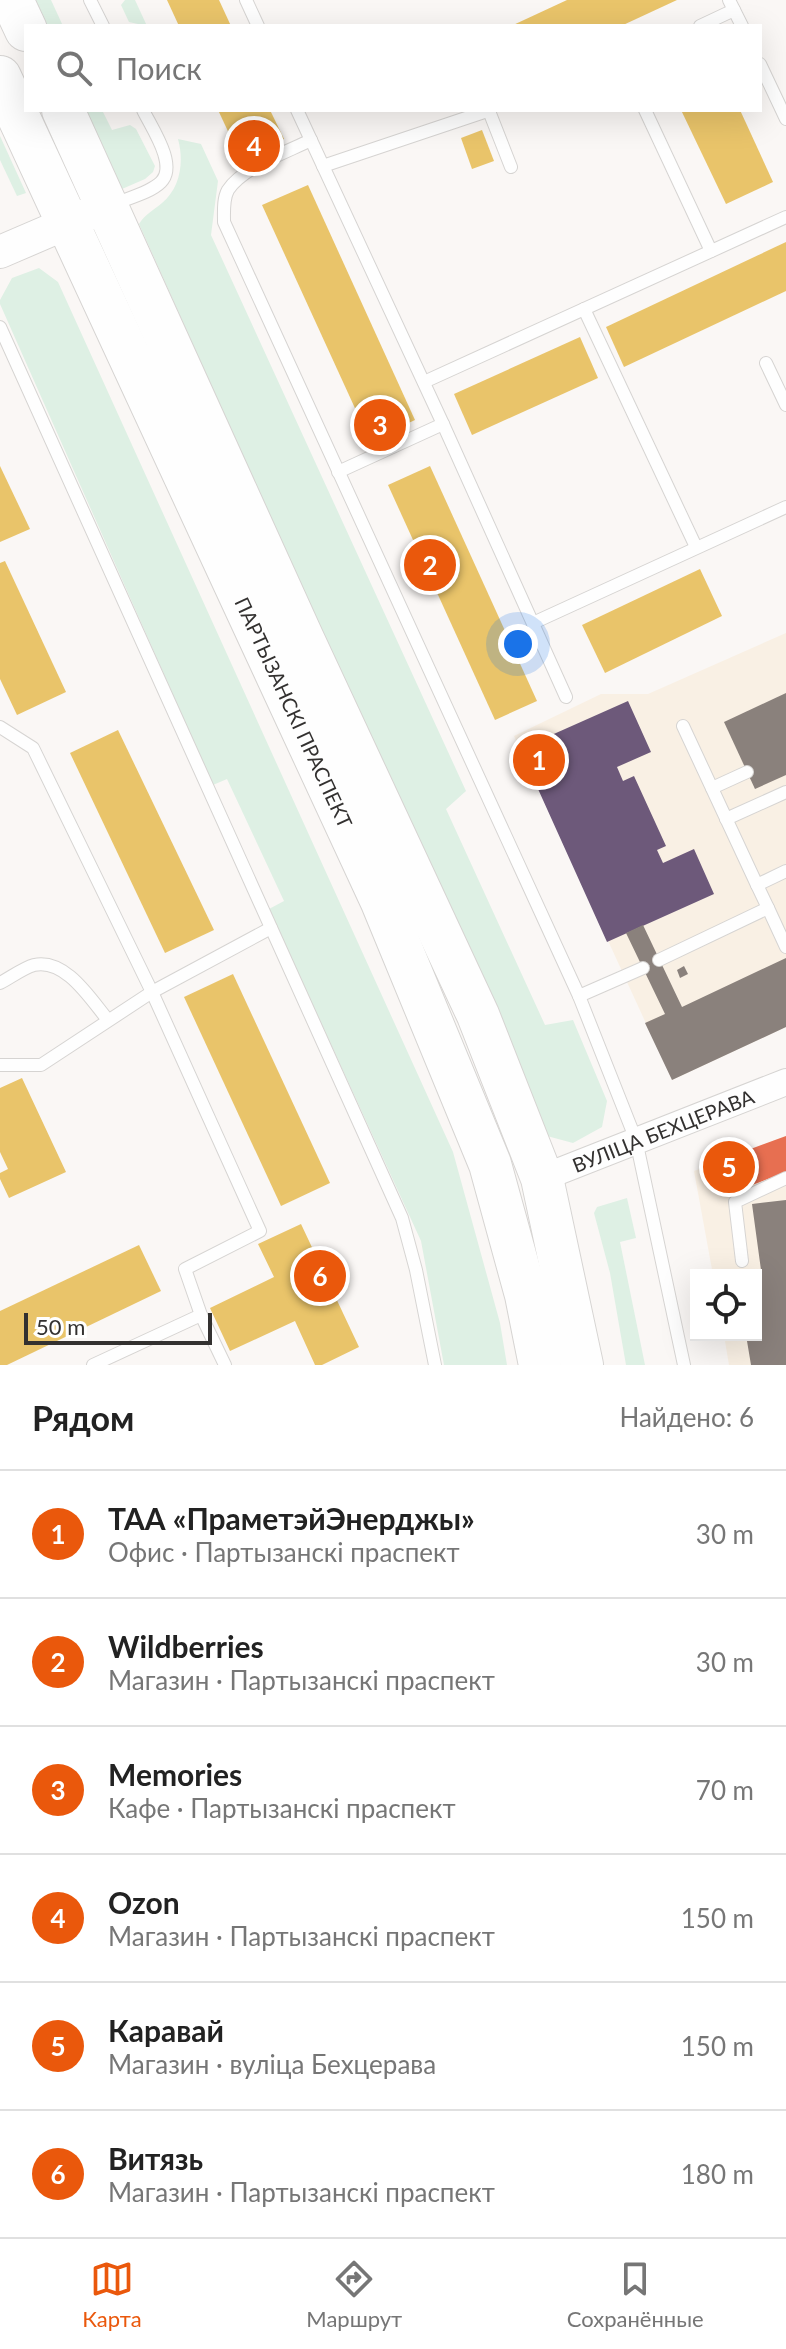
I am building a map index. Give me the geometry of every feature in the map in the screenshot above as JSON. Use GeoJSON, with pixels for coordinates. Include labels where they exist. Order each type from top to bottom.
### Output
{"type":"FeatureCollection","features":[{"type":"Feature","properties":{"kind":"main road"},"geometry":{"type":"LineString","coordinates":[[12,0],[24,26]]}},
{"type":"Feature","properties":{"kind":"main road","name":"ПАРТЫЗАНСКІ ПРАСПЕКТ"},"geometry":{"type":"LineString","coordinates":[[0,77],[382,902],[490,1164],[526,1295],[540,1365]]}},
{"type":"Feature","properties":{"kind":"main road","name":"ПАРТЫЗАНСКІ ПРАСПЕКТ"},"geometry":{"type":"LineString","coordinates":[[64,112],[478,1015],[542,1178],[582,1365]]}},
{"type":"Feature","properties":{"kind":"main road"},"geometry":{"type":"LineString","coordinates":[[490,1164],[512,1178],[529,1181],[542,1178]]}},
{"type":"Feature","properties":{"kind":"street"},"geometry":{"type":"LineString","coordinates":[[0,252],[107,206]]}},
{"type":"Feature","properties":{"kind":"street","name":"ВУЛІЦА БЕХЦЕРАВА"},"geometry":{"type":"LineString","coordinates":[[542,1178],[786,1082]]}},
{"type":"Feature","properties":{"kind":"lane"},"geometry":{"type":"LineString","coordinates":[[90,0],[102,24]]}},
{"type":"Feature","properties":{"kind":"lane"},"geometry":{"type":"LineString","coordinates":[[246,0],[257,24]]}},
{"type":"Feature","properties":{"kind":"lane"},"geometry":{"type":"LineString","coordinates":[[703,24],[732,5],[741,24]]}},
{"type":"Feature","properties":{"kind":"lane"},"geometry":{"type":"LineString","coordinates":[[762,68],[786,119]]}},
{"type":"Feature","properties":{"kind":"lane"},"geometry":{"type":"LineString","coordinates":[[107,206],[146,191],[162,181],[167,170],[166,156],[144,112]]}},
{"type":"Feature","properties":{"kind":"lane"},"geometry":{"type":"LineString","coordinates":[[298,112],[566,697]]}},
{"type":"Feature","properties":{"kind":"lane"},"geometry":{"type":"LineString","coordinates":[[323,166],[484,112]]}},
{"type":"Feature","properties":{"kind":"lane"},"geometry":{"type":"LineString","coordinates":[[491,112],[511,167]]}},
{"type":"Feature","properties":{"kind":"lane"},"geometry":{"type":"LineString","coordinates":[[646,112],[711,251]]}},
{"type":"Feature","properties":{"kind":"lane"},"geometry":{"type":"LineString","coordinates":[[311,140],[246,172],[229,188],[225,198],[224,222],[579,996],[636,1140],[684,1365]]}},
{"type":"Feature","properties":{"kind":"lane"},"geometry":{"type":"LineString","coordinates":[[424,382],[786,217]]}},
{"type":"Feature","properties":{"kind":"lane"},"geometry":{"type":"LineString","coordinates":[[584,309],[696,547]]}},
{"type":"Feature","properties":{"kind":"lane"},"geometry":{"type":"LineString","coordinates":[[0,327],[402,1218],[435,1365]]}},
{"type":"Feature","properties":{"kind":"lane"},"geometry":{"type":"LineString","coordinates":[[766,363],[786,405]]}},
{"type":"Feature","properties":{"kind":"lane"},"geometry":{"type":"LineString","coordinates":[[338,472],[443,424]]}},
{"type":"Feature","properties":{"kind":"lane"},"geometry":{"type":"LineString","coordinates":[[533,623],[786,507]]}},
{"type":"Feature","properties":{"kind":"lane"},"geometry":{"type":"LineString","coordinates":[[683,726],[786,947]]}},
{"type":"Feature","properties":{"kind":"lane"},"geometry":{"type":"LineString","coordinates":[[0,727],[33,748],[152,992],[260,1231],[185,1269],[201,1315],[225,1365]]}},
{"type":"Feature","properties":{"kind":"lane"},"geometry":{"type":"LineString","coordinates":[[712,788],[747,772]]}},
{"type":"Feature","properties":{"kind":"lane"},"geometry":{"type":"LineString","coordinates":[[726,819],[786,792]]}},
{"type":"Feature","properties":{"kind":"lane"},"geometry":{"type":"LineString","coordinates":[[757,885],[786,871]]}},
{"type":"Feature","properties":{"kind":"lane"},"geometry":{"type":"LineString","coordinates":[[659,960],[768,908]]}},
{"type":"Feature","properties":{"kind":"lane"},"geometry":{"type":"LineString","coordinates":[[0,1065],[41,1065],[152,992],[271,928]]}},
{"type":"Feature","properties":{"kind":"lane"},"geometry":{"type":"LineString","coordinates":[[0,983],[35,965],[54,966],[70,976],[108,1020]]}},
{"type":"Feature","properties":{"kind":"lane"},"geometry":{"type":"LineString","coordinates":[[579,996],[643,968]]}},
{"type":"Feature","properties":{"kind":"lane"},"geometry":{"type":"LineString","coordinates":[[742,1261],[735,1202],[786,1178]]}},
{"type":"Feature","properties":{"kind":"lane"},"geometry":{"type":"LineString","coordinates":[[93,1365],[201,1315]]}},
{"type":"Feature","properties":{"kind":"shaded area"},"geometry":{"type":"Polygon","coordinates":[[[786,633],[786,1027],[672,1080],[514,736],[601,694],[648,694],[786,633]]]}},
{"type":"Feature","properties":{"kind":"shaded area"},"geometry":{"type":"Polygon","coordinates":[[[786,1136],[786,1365],[729,1365],[725,1341],[762,1341],[762,1269],[712,1269],[694,1171],[786,1136]]]}},
{"type":"Feature","properties":{"kind":"green space"},"geometry":{"type":"Polygon","coordinates":[[[35,0],[51,0],[62,24],[46,24],[35,0]]]}},
{"type":"Feature","properties":{"kind":"green space"},"geometry":{"type":"Polygon","coordinates":[[[125,0],[135,0],[146,24],[129,22],[121,5],[125,0]]]}},
{"type":"Feature","properties":{"kind":"green space"},"geometry":{"type":"Polygon","coordinates":[[[87,112],[103,112],[112,130],[130,125],[136,129],[155,166],[145,179],[122,189],[87,112]]]}},
{"type":"Feature","properties":{"kind":"green space"},"geometry":{"type":"Polygon","coordinates":[[[0,136],[26,193],[17,196],[0,160],[0,136]]]}},
{"type":"Feature","properties":{"kind":"green space"},"geometry":{"type":"Polygon","coordinates":[[[178,139],[201,144],[218,181],[211,235],[466,791],[446,809],[545,1025],[573,1020],[607,1101],[602,1127],[573,1143],[547,1136],[139,224],[168,197],[177,182],[181,165],[178,139]]]}},
{"type":"Feature","properties":{"kind":"green space"},"geometry":{"type":"Polygon","coordinates":[[[39,268],[58,282],[453,1152],[500,1323],[507,1365],[444,1365],[421,1241],[269,909],[284,901],[227,779],[213,785],[0,304],[12,278],[39,268]]]}},
{"type":"Feature","properties":{"kind":"green space"},"geometry":{"type":"Polygon","coordinates":[[[627,1198],[636,1238],[620,1242],[645,1365],[626,1365],[610,1273],[594,1213],[597,1207],[627,1198]]]}},
{"type":"Feature","properties":{"kind":"building: Жильё"},"geometry":{"type":"Polygon","coordinates":[[[167,0],[219,0],[230,24],[178,24],[167,0]]]}},
{"type":"Feature","properties":{"kind":"building: Жильё"},"geometry":{"type":"Polygon","coordinates":[[[567,0],[677,0],[625,24],[515,24],[567,0]]]}},
{"type":"Feature","properties":{"kind":"building: Жильё"},"geometry":{"type":"Polygon","coordinates":[[[219,112],[271,112],[284,139],[241,159],[219,112]]]}},
{"type":"Feature","properties":{"kind":"building: Жильё"},"geometry":{"type":"Polygon","coordinates":[[[682,112],[741,112],[773,182],[726,204],[682,112]]]}},
{"type":"Feature","properties":{"kind":"building: Жильё"},"geometry":{"type":"Polygon","coordinates":[[[482,130],[494,161],[472,169],[461,138],[482,130]]]}},
{"type":"Feature","properties":{"kind":"building: Жильё"},"geometry":{"type":"Polygon","coordinates":[[[308,185],[415,420],[370,441],[262,205],[308,185]]]}},
{"type":"Feature","properties":{"kind":"building: Жильё"},"geometry":{"type":"Polygon","coordinates":[[[786,242],[786,291],[624,367],[606,327],[786,242]]]}},
{"type":"Feature","properties":{"kind":"building: Жильё"},"geometry":{"type":"Polygon","coordinates":[[[580,337],[598,378],[472,435],[454,394],[580,337]]]}},
{"type":"Feature","properties":{"kind":"building: Жильё"},"geometry":{"type":"Polygon","coordinates":[[[0,466],[30,529],[0,542],[0,466]]]}},
{"type":"Feature","properties":{"kind":"building: Жильё"},"geometry":{"type":"Polygon","coordinates":[[[430,466],[537,701],[495,720],[388,485],[430,466]]]}},
{"type":"Feature","properties":{"kind":"building: Жильё"},"geometry":{"type":"Polygon","coordinates":[[[5,561],[66,692],[17,715],[0,679],[0,563],[5,561]]]}},
{"type":"Feature","properties":{"kind":"building: Жильё"},"geometry":{"type":"Polygon","coordinates":[[[700,569],[722,616],[605,673],[582,625],[700,569]]]}},
{"type":"Feature","properties":{"kind":"building: Жильё"},"geometry":{"type":"Polygon","coordinates":[[[118,730],[214,930],[165,953],[70,753],[118,730]]]}},
{"type":"Feature","properties":{"kind":"building: Жильё"},"geometry":{"type":"Polygon","coordinates":[[[233,974],[330,1183],[281,1206],[184,997],[233,974]]]}},
{"type":"Feature","properties":{"kind":"building: Жильё"},"geometry":{"type":"Polygon","coordinates":[[[22,1078],[66,1172],[9,1198],[0,1179],[0,1173],[8,1169],[0,1152],[0,1088],[22,1078]]]}},
{"type":"Feature","properties":{"kind":"building: Жильё"},"geometry":{"type":"Polygon","coordinates":[[[301,1224],[359,1347],[322,1365],[315,1365],[295,1321],[230,1351],[210,1308],[274,1277],[258,1244],[301,1224]]]}},
{"type":"Feature","properties":{"kind":"building: Жильё"},"geometry":{"type":"Polygon","coordinates":[[[139,1245],[161,1291],[7,1365],[0,1365],[0,1311],[139,1245]]]}},
{"type":"Feature","properties":{"kind":"building: Торговля"},"geometry":{"type":"Polygon","coordinates":[[[786,1136],[786,1172],[734,1192],[721,1160],[786,1136]]]}},
{"type":"Feature","properties":{"kind":"building: Офисы"},"geometry":{"type":"Polygon","coordinates":[[[628,701],[651,752],[617,767],[623,781],[634,776],[666,846],[657,850],[663,863],[694,849],[714,894],[607,942],[520,749],[628,701]]]}},
{"type":"Feature","properties":{"kind":"building: Промзона"},"geometry":{"type":"Polygon","coordinates":[[[786,693],[786,775],[755,789],[724,722],[786,693]]]}},
{"type":"Feature","properties":{"kind":"building: Промзона"},"geometry":{"type":"Polygon","coordinates":[[[643,925],[682,1007],[786,958],[786,1027],[672,1080],[645,1023],[665,1014],[626,933],[643,925]]]}},
{"type":"Feature","properties":{"kind":"building: Промзона"},"geometry":{"type":"Polygon","coordinates":[[[684,966],[688,974],[680,978],[677,970],[684,966]]]}},
{"type":"Feature","properties":{"kind":"building: Промзона"},"geometry":{"type":"Polygon","coordinates":[[[786,1200],[786,1365],[751,1365],[747,1341],[762,1341],[762,1269],[752,1204],[786,1200]]]}},
{"type":"Feature","properties":{"kind":"place","name":"Ozon"},"geometry":{"type":"Point","coordinates":[254,146]}},
{"type":"Feature","properties":{"kind":"place","name":"Memories"},"geometry":{"type":"Point","coordinates":[380,425]}},
{"type":"Feature","properties":{"kind":"place","name":"Wildberries"},"geometry":{"type":"Point","coordinates":[430,565]}},
{"type":"Feature","properties":{"kind":"place","name":"ТАА «ПраметэйЭнерджы»"},"geometry":{"type":"Point","coordinates":[539,760]}},
{"type":"Feature","properties":{"kind":"place","name":"Каравай"},"geometry":{"type":"Point","coordinates":[729,1167]}},
{"type":"Feature","properties":{"kind":"place","name":"Витязь"},"geometry":{"type":"Point","coordinates":[320,1276]}}]}
